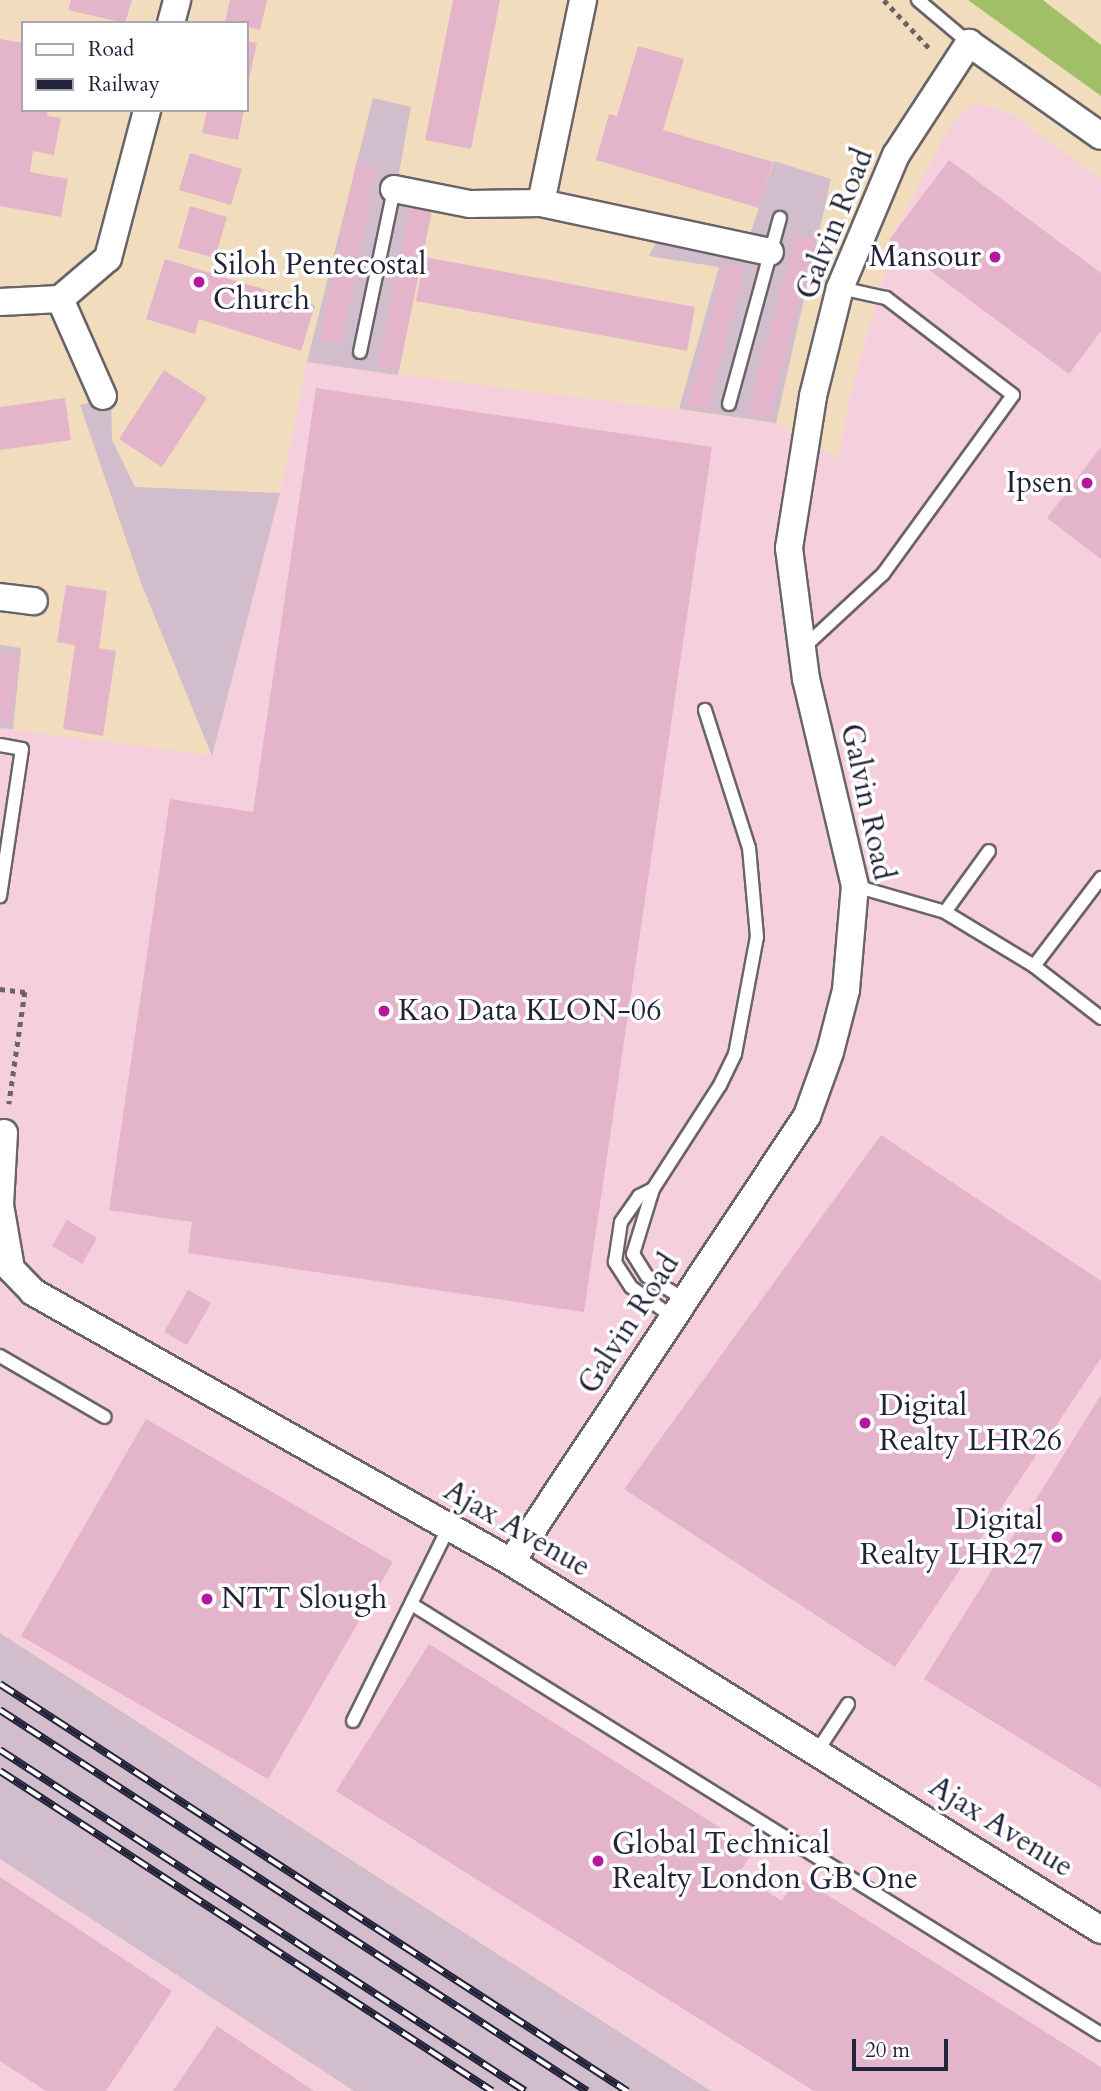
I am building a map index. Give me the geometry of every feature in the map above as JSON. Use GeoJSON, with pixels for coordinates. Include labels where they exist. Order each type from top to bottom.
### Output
{"type":"FeatureCollection","features":[{"type":"Feature","properties":{"kind":"street"},"geometry":{"type":"LineString","coordinates":[[172,21],[177,0]]}},
{"type":"Feature","properties":{"kind":"street"},"geometry":{"type":"LineString","coordinates":[[541,204],[583,0]]}},
{"type":"Feature","properties":{"kind":"street"},"geometry":{"type":"LineString","coordinates":[[969,43],[1101,136]]}},
{"type":"Feature","properties":{"kind":"street","name":"Galvin Road"},"geometry":{"type":"LineString","coordinates":[[511,1562],[807,1116],[846,990],[855,886],[803,649],[789,548],[813,396],[840,288],[896,155],[969,43]]}},
{"type":"Feature","properties":{"kind":"street"},"geometry":{"type":"LineString","coordinates":[[0,302],[60,299],[107,258],[146,112]]}},
{"type":"Feature","properties":{"kind":"street"},"geometry":{"type":"LineString","coordinates":[[394,189],[470,204],[541,204],[770,252]]}},
{"type":"Feature","properties":{"kind":"street"},"geometry":{"type":"LineString","coordinates":[[60,299],[103,396]]}},
{"type":"Feature","properties":{"kind":"street"},"geometry":{"type":"LineString","coordinates":[[0,597],[34,601]]}},
{"type":"Feature","properties":{"kind":"street","name":"Ajax Avenue"},"geometry":{"type":"LineString","coordinates":[[4,1133],[0,1205],[6,1276],[511,1562],[818,1750],[1101,1930]]}},
{"type":"Feature","properties":{"kind":"lane"},"geometry":{"type":"LineString","coordinates":[[918,0],[969,43]]}},
{"type":"Feature","properties":{"kind":"lane"},"geometry":{"type":"LineString","coordinates":[[360,352],[394,189]]}},
{"type":"Feature","properties":{"kind":"lane"},"geometry":{"type":"LineString","coordinates":[[729,404],[780,218]]}},
{"type":"Feature","properties":{"kind":"lane"},"geometry":{"type":"LineString","coordinates":[[803,649],[883,575],[1013,395],[886,298],[840,288]]}},
{"type":"Feature","properties":{"kind":"lane"},"geometry":{"type":"LineString","coordinates":[[679,1309],[647,1276],[633,1254],[653,1189],[720,1085],[735,1054],[757,937],[749,848],[705,710]]}},
{"type":"Feature","properties":{"kind":"lane"},"geometry":{"type":"LineString","coordinates":[[0,746],[22,749],[0,896]]}},
{"type":"Feature","properties":{"kind":"lane"},"geometry":{"type":"LineString","coordinates":[[945,912],[989,851]]}},
{"type":"Feature","properties":{"kind":"lane"},"geometry":{"type":"LineString","coordinates":[[1034,965],[1101,878]]}},
{"type":"Feature","properties":{"kind":"lane"},"geometry":{"type":"LineString","coordinates":[[855,886],[945,912],[1034,965],[1101,1018]]}},
{"type":"Feature","properties":{"kind":"lane"},"geometry":{"type":"LineString","coordinates":[[653,1189],[639,1196],[621,1222],[615,1262],[631,1287],[679,1309]]}},
{"type":"Feature","properties":{"kind":"lane"},"geometry":{"type":"LineString","coordinates":[[0,1356],[105,1417]]}},
{"type":"Feature","properties":{"kind":"lane"},"geometry":{"type":"LineString","coordinates":[[353,1721],[413,1605],[449,1527]]}},
{"type":"Feature","properties":{"kind":"lane"},"geometry":{"type":"LineString","coordinates":[[413,1605],[1101,2034]]}},
{"type":"Feature","properties":{"kind":"lane"},"geometry":{"type":"LineString","coordinates":[[818,1750],[848,1704]]}},
{"type":"Feature","properties":{"kind":"path"},"geometry":{"type":"LineString","coordinates":[[0,989],[26,992],[4,1133]]}},
{"type":"Feature","properties":{"kind":"shaded area"},"geometry":{"type":"Polygon","coordinates":[[[373,98],[411,107],[398,178],[436,185],[398,375],[307,362],[373,98]]]}},
{"type":"Feature","properties":{"kind":"shaded area"},"geometry":{"type":"Polygon","coordinates":[[[974,103],[1010,113],[1101,179],[1101,2091],[711,2091],[0,1633],[0,728],[212,755],[280,493],[307,362],[776,423],[838,459],[850,395],[899,223],[949,127],[974,103]]]}},
{"type":"Feature","properties":{"kind":"shaded area"},"geometry":{"type":"Polygon","coordinates":[[[774,161],[831,179],[776,423],[679,409],[719,267],[649,256],[666,223],[750,235],[774,161]]]}},
{"type":"Feature","properties":{"kind":"shaded area"},"geometry":{"type":"Polygon","coordinates":[[[111,398],[112,440],[135,487],[280,493],[212,756],[141,583],[80,405],[111,398]]]}},
{"type":"Feature","properties":{"kind":"shaded area"},"geometry":{"type":"Polygon","coordinates":[[[0,645],[21,648],[13,729],[0,728],[0,645]]]}},
{"type":"Feature","properties":{"kind":"shaded area"},"geometry":{"type":"Polygon","coordinates":[[[0,1633],[711,2091],[354,2091],[0,1859],[0,1633]]]}},
{"type":"Feature","properties":{"kind":"shaded area"},"geometry":{"type":"Polygon","coordinates":[[[0,1859],[354,2091],[0,2091],[0,1859]]]}},
{"type":"Feature","properties":{"kind":"green space"},"geometry":{"type":"Polygon","coordinates":[[[968,0],[1043,0],[1101,45],[1101,96],[968,0]]]}},
{"type":"Feature","properties":{"kind":"building"},"geometry":{"type":"Polygon","coordinates":[[[71,0],[132,0],[126,21],[68,10],[71,0]]]}},
{"type":"Feature","properties":{"kind":"building"},"geometry":{"type":"Polygon","coordinates":[[[230,0],[267,0],[260,30],[248,27],[248,21],[225,21],[230,0]]]}},
{"type":"Feature","properties":{"kind":"building"},"geometry":{"type":"Polygon","coordinates":[[[453,0],[500,0],[471,149],[425,140],[453,0]]]}},
{"type":"Feature","properties":{"kind":"building"},"geometry":{"type":"Polygon","coordinates":[[[0,39],[21,43],[21,112],[48,112],[47,116],[61,118],[54,155],[33,151],[30,172],[68,179],[61,217],[0,206],[0,39]]]}},
{"type":"Feature","properties":{"kind":"building"},"geometry":{"type":"Polygon","coordinates":[[[248,41],[257,43],[248,78],[248,41]]]}},
{"type":"Feature","properties":{"kind":"building"},"geometry":{"type":"Polygon","coordinates":[[[638,46],[684,59],[663,130],[773,162],[759,208],[596,160],[609,114],[617,116],[638,46]]]}},
{"type":"Feature","properties":{"kind":"building"},"geometry":{"type":"Polygon","coordinates":[[[207,112],[244,112],[238,140],[202,133],[207,112]]]}},
{"type":"Feature","properties":{"kind":"building"},"geometry":{"type":"Polygon","coordinates":[[[190,153],[242,169],[231,205],[179,190],[190,153]]]}},
{"type":"Feature","properties":{"kind":"building","name":"Mansour"},"geometry":{"type":"Polygon","coordinates":[[[949,160],[1101,273],[1101,331],[1069,374],[889,240],[949,160]]]}},
{"type":"Feature","properties":{"kind":"building"},"geometry":{"type":"Polygon","coordinates":[[[356,163],[377,167],[341,344],[320,340],[356,163]]]}},
{"type":"Feature","properties":{"kind":"building"},"geometry":{"type":"Polygon","coordinates":[[[190,206],[227,217],[215,258],[178,248],[190,206]]]}},
{"type":"Feature","properties":{"kind":"building"},"geometry":{"type":"Polygon","coordinates":[[[410,207],[432,211],[399,370],[378,366],[410,207]]]}},
{"type":"Feature","properties":{"kind":"building"},"geometry":{"type":"Polygon","coordinates":[[[795,235],[816,240],[768,419],[748,413],[795,235]]]}},
{"type":"Feature","properties":{"kind":"building"},"geometry":{"type":"Polygon","coordinates":[[[424,257],[695,307],[687,351],[416,301],[424,257]]]}},
{"type":"Feature","properties":{"kind":"building","name":"Siloh Pentecostal Church"},"geometry":{"type":"Polygon","coordinates":[[[165,259],[315,305],[301,351],[199,319],[195,334],[146,319],[165,259]]]}},
{"type":"Feature","properties":{"kind":"building"},"geometry":{"type":"Polygon","coordinates":[[[725,263],[745,268],[708,411],[687,405],[725,263]]]}},
{"type":"Feature","properties":{"kind":"building"},"geometry":{"type":"Polygon","coordinates":[[[164,370],[207,398],[162,467],[119,439],[164,370]]]}},
{"type":"Feature","properties":{"kind":"building","name":"Kao Data KLON-06"},"geometry":{"type":"Polygon","coordinates":[[[316,388],[712,447],[584,1312],[188,1253],[192,1222],[109,1210],[170,799],[253,812],[316,388]]]}},
{"type":"Feature","properties":{"kind":"building"},"geometry":{"type":"Polygon","coordinates":[[[65,398],[71,440],[0,450],[0,407],[65,398]]]}},
{"type":"Feature","properties":{"kind":"building","name":"Ipsen"},"geometry":{"type":"Polygon","coordinates":[[[1101,447],[1101,559],[1047,518],[1101,447]]]}},
{"type":"Feature","properties":{"kind":"building"},"geometry":{"type":"Polygon","coordinates":[[[66,585],[107,591],[99,648],[116,651],[103,736],[63,729],[75,645],[57,642],[66,585]]]}},
{"type":"Feature","properties":{"kind":"building"},"geometry":{"type":"Polygon","coordinates":[[[0,653],[20,656],[10,724],[0,722],[0,653]]]}},
{"type":"Feature","properties":{"kind":"building","name":"Digital Realty LHR26"},"geometry":{"type":"Polygon","coordinates":[[[881,1135],[1101,1281],[1101,1358],[895,1667],[624,1489],[881,1135]]]}},
{"type":"Feature","properties":{"kind":"building"},"geometry":{"type":"Polygon","coordinates":[[[67,1220],[97,1238],[82,1264],[52,1246],[67,1220]]]}},
{"type":"Feature","properties":{"kind":"building"},"geometry":{"type":"Polygon","coordinates":[[[188,1290],[211,1303],[187,1345],[164,1332],[188,1290]]]}},
{"type":"Feature","properties":{"kind":"building","name":"Digital Realty LHR27"},"geometry":{"type":"Polygon","coordinates":[[[1101,1395],[1101,1788],[924,1679],[1101,1395]]]}},
{"type":"Feature","properties":{"kind":"building","name":"NTT Slough"},"geometry":{"type":"Polygon","coordinates":[[[146,1419],[393,1562],[268,1779],[21,1636],[146,1419]]]}},
{"type":"Feature","properties":{"kind":"building","name":"Global Technical Realty London GB One"},"geometry":{"type":"Polygon","coordinates":[[[429,1644],[754,1849],[739,1874],[782,1901],[797,1876],[1101,2067],[1101,2091],[814,2091],[336,1791],[429,1644]]]}},
{"type":"Feature","properties":{"kind":"building"},"geometry":{"type":"Polygon","coordinates":[[[0,1877],[172,1991],[106,2091],[46,2091],[0,2061],[0,1877]]]}},
{"type":"Feature","properties":{"kind":"building"},"geometry":{"type":"Polygon","coordinates":[[[217,2026],[314,2091],[173,2091],[217,2026]]]}},
{"type":"Feature","properties":{"kind":"railway"},"geometry":{"type":"LineString","coordinates":[[0,1684],[627,2091]]}},
{"type":"Feature","properties":{"kind":"railway"},"geometry":{"type":"LineString","coordinates":[[0,1710],[587,2091]]}},
{"type":"Feature","properties":{"kind":"railway"},"geometry":{"type":"LineString","coordinates":[[0,1750],[525,2091]]}},
{"type":"Feature","properties":{"kind":"railway"},"geometry":{"type":"LineString","coordinates":[[0,1771],[492,2091]]}},
{"type":"Feature","properties":{"kind":"place","name":"Mansour"},"geometry":{"type":"Point","coordinates":[995,257]}},
{"type":"Feature","properties":{"kind":"place","name":"Siloh Pentecostal Church"},"geometry":{"type":"Point","coordinates":[199,282]}},
{"type":"Feature","properties":{"kind":"place","name":"Ipsen"},"geometry":{"type":"Point","coordinates":[1087,483]}},
{"type":"Feature","properties":{"kind":"place","name":"Kao Data KLON-06"},"geometry":{"type":"Point","coordinates":[384,1011]}},
{"type":"Feature","properties":{"kind":"place","name":"Digital Realty LHR26"},"geometry":{"type":"Point","coordinates":[865,1423]}},
{"type":"Feature","properties":{"kind":"place","name":"Digital Realty LHR27"},"geometry":{"type":"Point","coordinates":[1057,1537]}},
{"type":"Feature","properties":{"kind":"place","name":"NTT Slough"},"geometry":{"type":"Point","coordinates":[207,1599]}},
{"type":"Feature","properties":{"kind":"place","name":"Global Technical Realty London GB One"},"geometry":{"type":"Point","coordinates":[598,1861]}}]}
